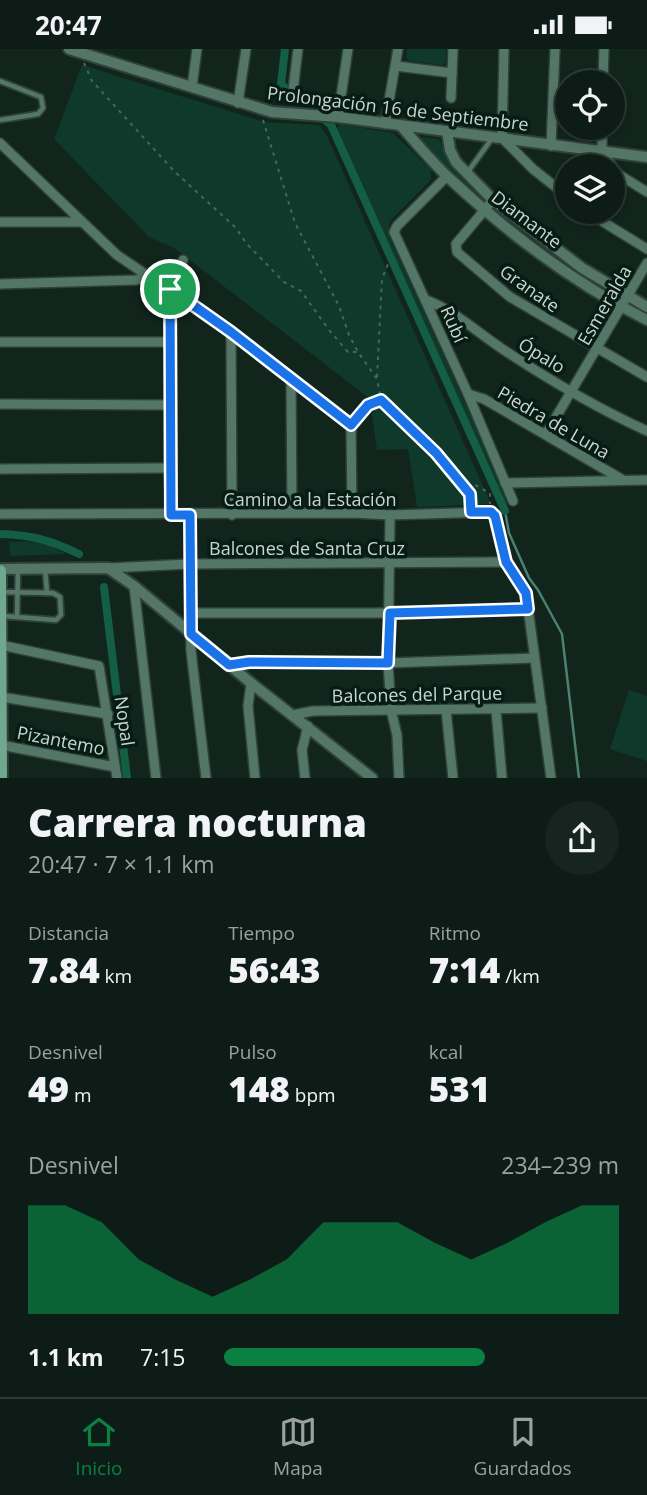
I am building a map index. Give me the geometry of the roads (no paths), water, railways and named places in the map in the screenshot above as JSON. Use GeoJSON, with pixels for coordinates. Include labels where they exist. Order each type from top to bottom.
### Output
{"type":"FeatureCollection","features":[{"type":"Feature","properties":{"kind":"main road"},"geometry":{"type":"LineString","coordinates":[[0,570],[1,778]]}},
{"type":"Feature","properties":{"kind":"street","name":"Prolongación 16 de Septiembre"},"geometry":{"type":"LineString","coordinates":[[69,49],[272,112],[338,117],[647,157]]}},
{"type":"Feature","properties":{"kind":"street"},"geometry":{"type":"LineString","coordinates":[[192,87],[197,49]]}},
{"type":"Feature","properties":{"kind":"street"},"geometry":{"type":"LineString","coordinates":[[238,103],[246,49]]}},
{"type":"Feature","properties":{"kind":"street"},"geometry":{"type":"LineString","coordinates":[[293,90],[298,49]]}},
{"type":"Feature","properties":{"kind":"street"},"geometry":{"type":"LineString","coordinates":[[338,117],[348,49]]}},
{"type":"Feature","properties":{"kind":"street"},"geometry":{"type":"LineString","coordinates":[[385,124],[398,49]]}},
{"type":"Feature","properties":{"kind":"street"},"geometry":{"type":"LineString","coordinates":[[451,98],[453,49]]}},
{"type":"Feature","properties":{"kind":"street"},"geometry":{"type":"LineString","coordinates":[[504,49],[497,138],[555,186]]}},
{"type":"Feature","properties":{"kind":"street"},"geometry":{"type":"LineString","coordinates":[[551,146],[555,49]]}},
{"type":"Feature","properties":{"kind":"street"},"geometry":{"type":"LineString","coordinates":[[603,70],[604,49]]}},
{"type":"Feature","properties":{"kind":"street"},"geometry":{"type":"LineString","coordinates":[[396,67],[452,73]]}},
{"type":"Feature","properties":{"kind":"street","name":"Diamante"},"geometry":{"type":"LineString","coordinates":[[402,127],[447,176],[485,211],[576,278],[625,302],[647,307]]}},
{"type":"Feature","properties":{"kind":"street","name":"Diamante"},"geometry":{"type":"LineString","coordinates":[[447,131],[450,150],[467,173],[493,200],[647,320]]}},
{"type":"Feature","properties":{"kind":"street"},"geometry":{"type":"LineString","coordinates":[[602,140],[604,154]]}},
{"type":"Feature","properties":{"kind":"street"},"geometry":{"type":"LineString","coordinates":[[0,143],[117,255],[231,332],[351,425]]}},
{"type":"Feature","properties":{"kind":"street","name":"Rubí"},"geometry":{"type":"LineString","coordinates":[[447,176],[394,232],[468,394],[513,501]]}},
{"type":"Feature","properties":{"kind":"street"},"geometry":{"type":"LineString","coordinates":[[625,179],[647,193]]}},
{"type":"Feature","properties":{"kind":"street","name":"Granate"},"geometry":{"type":"LineString","coordinates":[[493,200],[456,244],[457,251],[510,297],[647,377]]}},
{"type":"Feature","properties":{"kind":"street"},"geometry":{"type":"LineString","coordinates":[[0,222],[82,222]]}},
{"type":"Feature","properties":{"kind":"street"},"geometry":{"type":"LineString","coordinates":[[606,224],[647,249]]}},
{"type":"Feature","properties":{"kind":"street"},"geometry":{"type":"LineString","coordinates":[[171,515],[170,289],[183,260]]}},
{"type":"Feature","properties":{"kind":"street","name":"Esmeralda"},"geometry":{"type":"LineString","coordinates":[[546,434],[647,263]]}},
{"type":"Feature","properties":{"kind":"street"},"geometry":{"type":"LineString","coordinates":[[0,284],[136,280],[148,276]]}},
{"type":"Feature","properties":{"kind":"street","name":"Ópalo"},"geometry":{"type":"LineString","coordinates":[[426,300],[441,306],[506,352],[647,431]]}},
{"type":"Feature","properties":{"kind":"street"},"geometry":{"type":"LineString","coordinates":[[231,332],[232,515]]}},
{"type":"Feature","properties":{"kind":"street"},"geometry":{"type":"LineString","coordinates":[[0,342],[170,342]]}},
{"type":"Feature","properties":{"kind":"street"},"geometry":{"type":"LineString","coordinates":[[291,379],[292,513]]}},
{"type":"Feature","properties":{"kind":"street","name":"Piedra de Luna"},"geometry":{"type":"LineString","coordinates":[[468,394],[484,399],[623,480]]}},
{"type":"Feature","properties":{"kind":"street"},"geometry":{"type":"LineString","coordinates":[[0,404],[170,405]]}},
{"type":"Feature","properties":{"kind":"street"},"geometry":{"type":"LineString","coordinates":[[352,513],[351,425],[368,405]]}},
{"type":"Feature","properties":{"kind":"street"},"geometry":{"type":"LineString","coordinates":[[0,469],[169,468]]}},
{"type":"Feature","properties":{"kind":"street"},"geometry":{"type":"LineString","coordinates":[[505,483],[647,479]]}},
{"type":"Feature","properties":{"kind":"street","name":"Camino a la Estación"},"geometry":{"type":"LineString","coordinates":[[0,514],[492,513],[497,521],[506,562]]}},
{"type":"Feature","properties":{"kind":"street"},"geometry":{"type":"LineString","coordinates":[[190,515],[191,634],[206,778]]}},
{"type":"Feature","properties":{"kind":"street"},"geometry":{"type":"LineString","coordinates":[[390,515],[388,663],[391,710],[397,735],[398,778]]}},
{"type":"Feature","properties":{"kind":"street"},"geometry":{"type":"LineString","coordinates":[[506,562],[526,593],[551,778]]}},
{"type":"Feature","properties":{"kind":"street","name":"Balcones de Santa Cruz"},"geometry":{"type":"LineString","coordinates":[[108,568],[189,564],[506,562]]}},
{"type":"Feature","properties":{"kind":"street"},"geometry":{"type":"LineString","coordinates":[[0,570],[108,568],[134,586],[251,684],[308,726],[359,773],[372,778]]}},
{"type":"Feature","properties":{"kind":"street"},"geometry":{"type":"LineString","coordinates":[[134,586],[156,778]]}},
{"type":"Feature","properties":{"kind":"street"},"geometry":{"type":"LineString","coordinates":[[190,613],[390,613],[528,609]]}},
{"type":"Feature","properties":{"kind":"street","name":"Nopal"},"geometry":{"type":"LineString","coordinates":[[1,645],[97,665],[108,713],[117,778]]}},
{"type":"Feature","properties":{"kind":"street"},"geometry":{"type":"LineString","coordinates":[[229,665],[249,662],[388,663],[534,658]]}},
{"type":"Feature","properties":{"kind":"street"},"geometry":{"type":"LineString","coordinates":[[251,684],[248,706],[255,778]]}},
{"type":"Feature","properties":{"kind":"street"},"geometry":{"type":"LineString","coordinates":[[1,697],[108,713]]}},
{"type":"Feature","properties":{"kind":"street","name":"Balcones del Parque"},"geometry":{"type":"LineString","coordinates":[[292,715],[313,711],[542,708]]}},
{"type":"Feature","properties":{"kind":"street"},"geometry":{"type":"LineString","coordinates":[[446,710],[453,778]]}},
{"type":"Feature","properties":{"kind":"street"},"geometry":{"type":"LineString","coordinates":[[496,710],[502,778]]}},
{"type":"Feature","properties":{"kind":"street"},"geometry":{"type":"LineString","coordinates":[[305,778],[302,750],[308,726]]}},
{"type":"Feature","properties":{"kind":"street","name":"Pizantemo"},"geometry":{"type":"LineString","coordinates":[[1,745],[115,767]]}},
{"type":"Feature","properties":{"kind":"lane"},"geometry":{"type":"LineString","coordinates":[[0,81],[41,97],[43,107],[38,114],[0,120]]}},
{"type":"Feature","properties":{"kind":"lane"},"geometry":{"type":"LineString","coordinates":[[467,173],[497,138]]}},
{"type":"Feature","properties":{"kind":"lane"},"geometry":{"type":"LineString","coordinates":[[17,617],[18,568]]}},
{"type":"Feature","properties":{"kind":"lane"},"geometry":{"type":"LineString","coordinates":[[45,568],[47,593]]}},
{"type":"Feature","properties":{"kind":"lane"},"geometry":{"type":"LineString","coordinates":[[0,592],[57,594],[60,597],[61,614],[59,618],[0,616]]}},
{"type":"Feature","properties":{"kind":"waterway"},"geometry":{"type":"LineString","coordinates":[[285,49],[281,84],[299,100]]}},
{"type":"Feature","properties":{"kind":"waterway"},"geometry":{"type":"LineString","coordinates":[[325,120],[331,125],[505,511]]}},
{"type":"Feature","properties":{"kind":"waterway"},"geometry":{"type":"LineString","coordinates":[[505,511],[509,533],[529,578],[562,634],[579,778]]}},
{"type":"Feature","properties":{"kind":"waterway"},"geometry":{"type":"LineString","coordinates":[[0,534],[41,539],[79,554]]}},
{"type":"Feature","properties":{"kind":"waterway"},"geometry":{"type":"LineString","coordinates":[[104,587],[127,778]]}}]}
